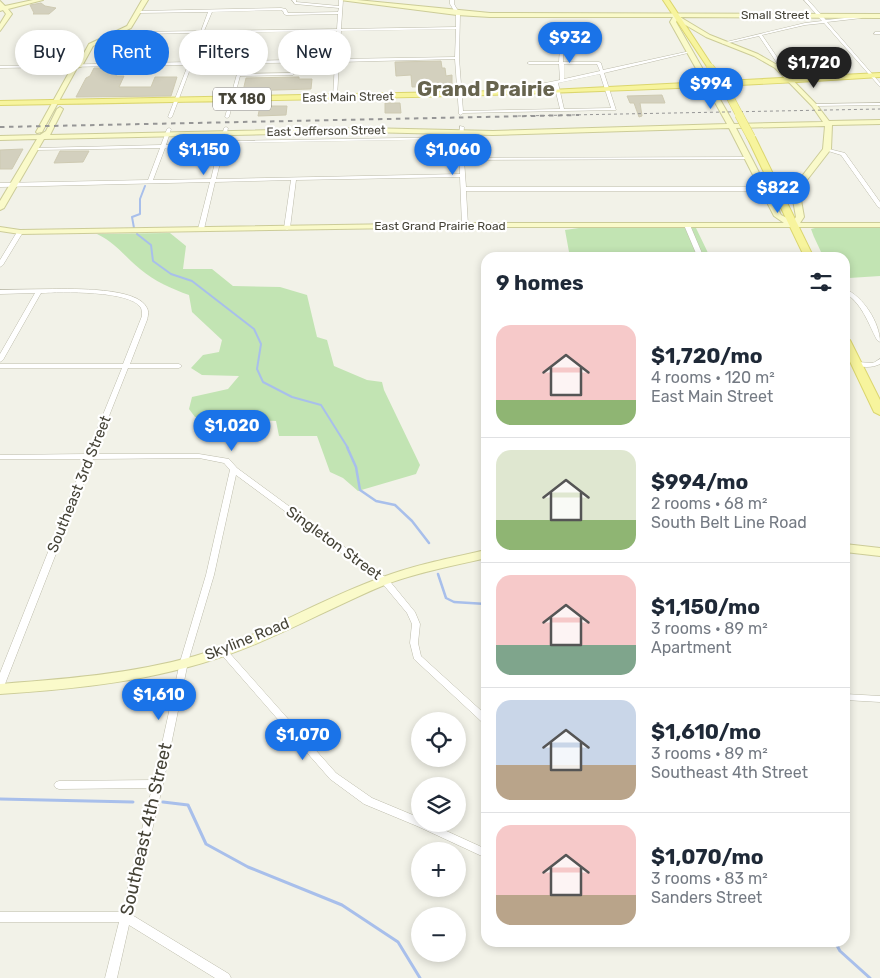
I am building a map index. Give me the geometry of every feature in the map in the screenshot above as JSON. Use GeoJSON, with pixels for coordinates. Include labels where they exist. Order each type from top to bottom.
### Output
{"type":"FeatureCollection","features":[{"type":"Feature","properties":{"kind":"main road"},"geometry":{"type":"LineString","coordinates":[[666,0],[674,16],[696,42],[710,67],[723,84],[782,197],[807,252]]}},
{"type":"Feature","properties":{"kind":"main road","name":"East Main Street"},"geometry":{"type":"LineString","coordinates":[[56,102],[558,92],[710,86],[880,75]]}},
{"type":"Feature","properties":{"kind":"main road","name":"TX 180"},"geometry":{"type":"LineString","coordinates":[[0,103],[56,102]]}},
{"type":"Feature","properties":{"kind":"main road"},"geometry":{"type":"LineString","coordinates":[[850,350],[877,400],[880,412]]}},
{"type":"Feature","properties":{"kind":"street"},"geometry":{"type":"LineString","coordinates":[[1,6],[30,0]]}},
{"type":"Feature","properties":{"kind":"street"},"geometry":{"type":"LineString","coordinates":[[1,6],[40,0]]}},
{"type":"Feature","properties":{"kind":"street"},"geometry":{"type":"LineString","coordinates":[[125,30],[129,28],[145,0]]}},
{"type":"Feature","properties":{"kind":"street"},"geometry":{"type":"LineString","coordinates":[[339,29],[342,0]]}},
{"type":"Feature","properties":{"kind":"street","name":"Small Street"},"geometry":{"type":"LineString","coordinates":[[342,0],[457,13],[512,15],[880,16]]}},
{"type":"Feature","properties":{"kind":"street"},"geometry":{"type":"LineString","coordinates":[[452,0],[457,13],[457,58],[461,113],[614,109],[599,63],[529,63]]}},
{"type":"Feature","properties":{"kind":"street"},"geometry":{"type":"LineString","coordinates":[[806,0],[880,86]]}},
{"type":"Feature","properties":{"kind":"street"},"geometry":{"type":"LineString","coordinates":[[294,2],[293,6],[296,7],[340,7]]}},
{"type":"Feature","properties":{"kind":"street"},"geometry":{"type":"LineString","coordinates":[[0,29],[8,14],[1,6]]}},
{"type":"Feature","properties":{"kind":"street"},"geometry":{"type":"LineString","coordinates":[[139,12],[281,9],[286,10],[283,30],[458,28]]}},
{"type":"Feature","properties":{"kind":"street"},"geometry":{"type":"LineString","coordinates":[[203,30],[210,11]]}},
{"type":"Feature","properties":{"kind":"street"},"geometry":{"type":"LineString","coordinates":[[286,14],[340,13]]}},
{"type":"Feature","properties":{"kind":"street"},"geometry":{"type":"LineString","coordinates":[[674,16],[724,43],[756,55],[777,67],[816,108],[829,128],[827,149],[803,180],[797,200],[800,217],[794,225],[778,216],[710,86],[673,22],[674,16]]}},
{"type":"Feature","properties":{"kind":"street"},"geometry":{"type":"LineString","coordinates":[[724,43],[824,21],[880,16]]}},
{"type":"Feature","properties":{"kind":"street"},"geometry":{"type":"LineString","coordinates":[[760,35],[779,63],[777,67]]}},
{"type":"Feature","properties":{"kind":"street"},"geometry":{"type":"LineString","coordinates":[[84,58],[94,43]]}},
{"type":"Feature","properties":{"kind":"street"},"geometry":{"type":"LineString","coordinates":[[561,48],[562,81]]}},
{"type":"Feature","properties":{"kind":"street"},"geometry":{"type":"LineString","coordinates":[[492,94],[556,83],[690,52]]}},
{"type":"Feature","properties":{"kind":"street"},"geometry":{"type":"LineString","coordinates":[[351,60],[457,58]]}},
{"type":"Feature","properties":{"kind":"street"},"geometry":{"type":"LineString","coordinates":[[84,65],[179,63]]}},
{"type":"Feature","properties":{"kind":"street"},"geometry":{"type":"LineString","coordinates":[[0,67],[15,67]]}},
{"type":"Feature","properties":{"kind":"street"},"geometry":{"type":"LineString","coordinates":[[227,117],[238,75],[278,74]]}},
{"type":"Feature","properties":{"kind":"street"},"geometry":{"type":"LineString","coordinates":[[0,208],[35,149],[40,134],[71,75]]}},
{"type":"Feature","properties":{"kind":"street"},"geometry":{"type":"LineString","coordinates":[[0,138],[49,132],[79,75]]}},
{"type":"Feature","properties":{"kind":"street"},"geometry":{"type":"LineString","coordinates":[[170,117],[186,75]]}},
{"type":"Feature","properties":{"kind":"street"},"geometry":{"type":"LineString","coordinates":[[335,97],[337,75]]}},
{"type":"Feature","properties":{"kind":"street"},"geometry":{"type":"LineString","coordinates":[[556,83],[562,110]]}},
{"type":"Feature","properties":{"kind":"street"},"geometry":{"type":"LineString","coordinates":[[816,108],[880,104]]}},
{"type":"Feature","properties":{"kind":"street","name":"East Jefferson Street"},"geometry":{"type":"LineString","coordinates":[[40,134],[355,128],[462,133],[559,129],[724,128],[730,126],[880,122]]}},
{"type":"Feature","properties":{"kind":"street"},"geometry":{"type":"LineString","coordinates":[[201,229],[225,130]]}},
{"type":"Feature","properties":{"kind":"street","name":"East Jefferson Street"},"geometry":{"type":"LineString","coordinates":[[49,132],[168,132]]}},
{"type":"Feature","properties":{"kind":"street"},"geometry":{"type":"LineString","coordinates":[[150,181],[168,132]]}},
{"type":"Feature","properties":{"kind":"street"},"geometry":{"type":"LineString","coordinates":[[0,133],[40,134]]}},
{"type":"Feature","properties":{"kind":"street"},"geometry":{"type":"LineString","coordinates":[[35,149],[164,146],[462,133],[465,225]]}},
{"type":"Feature","properties":{"kind":"street"},"geometry":{"type":"LineString","coordinates":[[827,149],[843,154],[880,206]]}},
{"type":"Feature","properties":{"kind":"street"},"geometry":{"type":"LineString","coordinates":[[462,158],[746,158]]}},
{"type":"Feature","properties":{"kind":"street"},"geometry":{"type":"LineString","coordinates":[[0,185],[463,175]]}},
{"type":"Feature","properties":{"kind":"street"},"geometry":{"type":"LineString","coordinates":[[287,228],[294,179]]}},
{"type":"Feature","properties":{"kind":"street"},"geometry":{"type":"LineString","coordinates":[[463,189],[763,189]]}},
{"type":"Feature","properties":{"kind":"street","name":"East Grand Prairie Road"},"geometry":{"type":"LineString","coordinates":[[0,229],[20,232],[465,225],[880,225]]}},
{"type":"Feature","properties":{"kind":"street"},"geometry":{"type":"LineString","coordinates":[[687,225],[698,252]]}},
{"type":"Feature","properties":{"kind":"street"},"geometry":{"type":"LineString","coordinates":[[0,265],[20,232]]}},
{"type":"Feature","properties":{"kind":"street"},"geometry":{"type":"LineString","coordinates":[[0,292],[38,292],[0,360]]}},
{"type":"Feature","properties":{"kind":"street","name":"Southeast 3rd Street"},"geometry":{"type":"LineString","coordinates":[[0,684],[146,311],[141,304],[123,294],[105,292],[38,292]]}},
{"type":"Feature","properties":{"kind":"street"},"geometry":{"type":"LineString","coordinates":[[850,294],[855,296],[861,304],[880,340]]}},
{"type":"Feature","properties":{"kind":"street"},"geometry":{"type":"LineString","coordinates":[[857,364],[874,365],[880,361]]}},
{"type":"Feature","properties":{"kind":"street"},"geometry":{"type":"LineString","coordinates":[[0,366],[180,366]]}},
{"type":"Feature","properties":{"kind":"street"},"geometry":{"type":"LineString","coordinates":[[0,457],[91,455],[199,456],[226,462],[234,470]]}},
{"type":"Feature","properties":{"kind":"street","name":"Singleton Street"},"geometry":{"type":"LineString","coordinates":[[234,470],[385,581],[411,612],[416,624],[414,643],[417,657],[481,715]]}},
{"type":"Feature","properties":{"kind":"street","name":"Southeast 4th Street"},"geometry":{"type":"LineString","coordinates":[[111,978],[158,784],[184,662],[210,575],[234,470]]}},
{"type":"Feature","properties":{"kind":"street"},"geometry":{"type":"LineString","coordinates":[[850,549],[880,552]]}},
{"type":"Feature","properties":{"kind":"street","name":"Skyline Road"},"geometry":{"type":"LineString","coordinates":[[0,688],[69,684],[135,674],[184,662],[223,651],[385,581],[481,555]]}},
{"type":"Feature","properties":{"kind":"street"},"geometry":{"type":"LineString","coordinates":[[223,651],[333,776],[368,801],[411,820]]}},
{"type":"Feature","properties":{"kind":"street"},"geometry":{"type":"LineString","coordinates":[[850,697],[880,699]]}},
{"type":"Feature","properties":{"kind":"street"},"geometry":{"type":"LineString","coordinates":[[59,784],[158,784]]}},
{"type":"Feature","properties":{"kind":"street"},"geometry":{"type":"LineString","coordinates":[[438,832],[481,852]]}},
{"type":"Feature","properties":{"kind":"street"},"geometry":{"type":"LineString","coordinates":[[0,917],[126,917],[225,978]]}},
{"type":"Feature","properties":{"kind":"green space"},"geometry":{"type":"Polygon","coordinates":[[[819,227],[880,227],[880,276],[850,278],[850,252],[821,252],[811,229],[819,227]]]}},
{"type":"Feature","properties":{"kind":"green space"},"geometry":{"type":"Polygon","coordinates":[[[579,228],[696,228],[708,252],[569,252],[565,230],[579,228]]]}},
{"type":"Feature","properties":{"kind":"green space"},"geometry":{"type":"Polygon","coordinates":[[[170,233],[186,246],[183,269],[212,269],[233,286],[280,287],[307,295],[317,337],[327,340],[334,366],[367,380],[382,382],[384,390],[420,465],[416,474],[358,491],[343,478],[330,472],[317,436],[279,436],[276,421],[195,417],[189,409],[192,397],[228,389],[239,376],[202,375],[191,368],[203,355],[219,352],[222,340],[192,312],[189,295],[151,277],[115,246],[97,234],[170,233]]]}},
{"type":"Feature","properties":{"kind":"building"},"geometry":{"type":"Polygon","coordinates":[[[41,3],[45,6],[56,8],[49,14],[33,14],[30,5],[41,3]]]}},
{"type":"Feature","properties":{"kind":"building"},"geometry":{"type":"Polygon","coordinates":[[[441,61],[442,68],[445,68],[446,76],[452,75],[452,86],[412,87],[411,75],[396,76],[395,62],[441,61]]]}},
{"type":"Feature","properties":{"kind":"building"},"geometry":{"type":"Polygon","coordinates":[[[94,68],[94,75],[124,76],[119,87],[151,87],[155,77],[177,77],[171,96],[76,97],[86,78],[90,76],[94,68]]]}},
{"type":"Feature","properties":{"kind":"building"},"geometry":{"type":"Polygon","coordinates":[[[299,77],[299,79],[312,79],[311,89],[243,91],[246,78],[299,77]]]}},
{"type":"Feature","properties":{"kind":"building"},"geometry":{"type":"Polygon","coordinates":[[[662,95],[665,103],[640,103],[642,116],[639,117],[634,103],[630,103],[627,96],[662,95]]]}},
{"type":"Feature","properties":{"kind":"building"},"geometry":{"type":"Polygon","coordinates":[[[385,103],[400,103],[401,113],[385,113],[385,103]]]}},
{"type":"Feature","properties":{"kind":"building"},"geometry":{"type":"Polygon","coordinates":[[[260,106],[287,106],[286,115],[258,116],[260,106]]]}},
{"type":"Feature","properties":{"kind":"building"},"geometry":{"type":"Polygon","coordinates":[[[23,149],[12,169],[0,169],[0,150],[23,149]]]}},
{"type":"Feature","properties":{"kind":"building"},"geometry":{"type":"Polygon","coordinates":[[[60,151],[89,151],[83,162],[54,163],[60,151]]]}},
{"type":"Feature","properties":{"kind":"waterway"},"geometry":{"type":"LineString","coordinates":[[134,228],[132,217],[140,214],[140,199],[145,186]]}},
{"type":"Feature","properties":{"kind":"waterway"},"geometry":{"type":"LineString","coordinates":[[137,234],[151,245],[153,261],[171,274],[192,281],[254,329],[261,344],[257,369],[263,382],[292,397],[321,405],[348,448]]}},
{"type":"Feature","properties":{"kind":"waterway"},"geometry":{"type":"LineString","coordinates":[[347,447],[356,467],[360,490],[376,501],[395,505],[412,521],[429,543]]}},
{"type":"Feature","properties":{"kind":"waterway"},"geometry":{"type":"LineString","coordinates":[[438,574],[446,598],[454,602],[481,604]]}},
{"type":"Feature","properties":{"kind":"waterway"},"geometry":{"type":"LineString","coordinates":[[0,799],[133,802]]}},
{"type":"Feature","properties":{"kind":"waterway"},"geometry":{"type":"LineString","coordinates":[[163,802],[188,805],[206,844],[248,867],[342,905],[398,942],[420,978]]}},
{"type":"Feature","properties":{"kind":"waterway"},"geometry":{"type":"LineString","coordinates":[[838,947],[870,978]]}},
{"type":"Feature","properties":{"kind":"railway"},"geometry":{"type":"LineString","coordinates":[[518,116],[880,109]]}},
{"type":"Feature","properties":{"kind":"railway"},"geometry":{"type":"LineString","coordinates":[[0,127],[579,115]]}},
{"type":"Feature","properties":{"kind":"district","name":"Grand Prairie"},"geometry":{"type":"Point","coordinates":[486,88]}}]}
